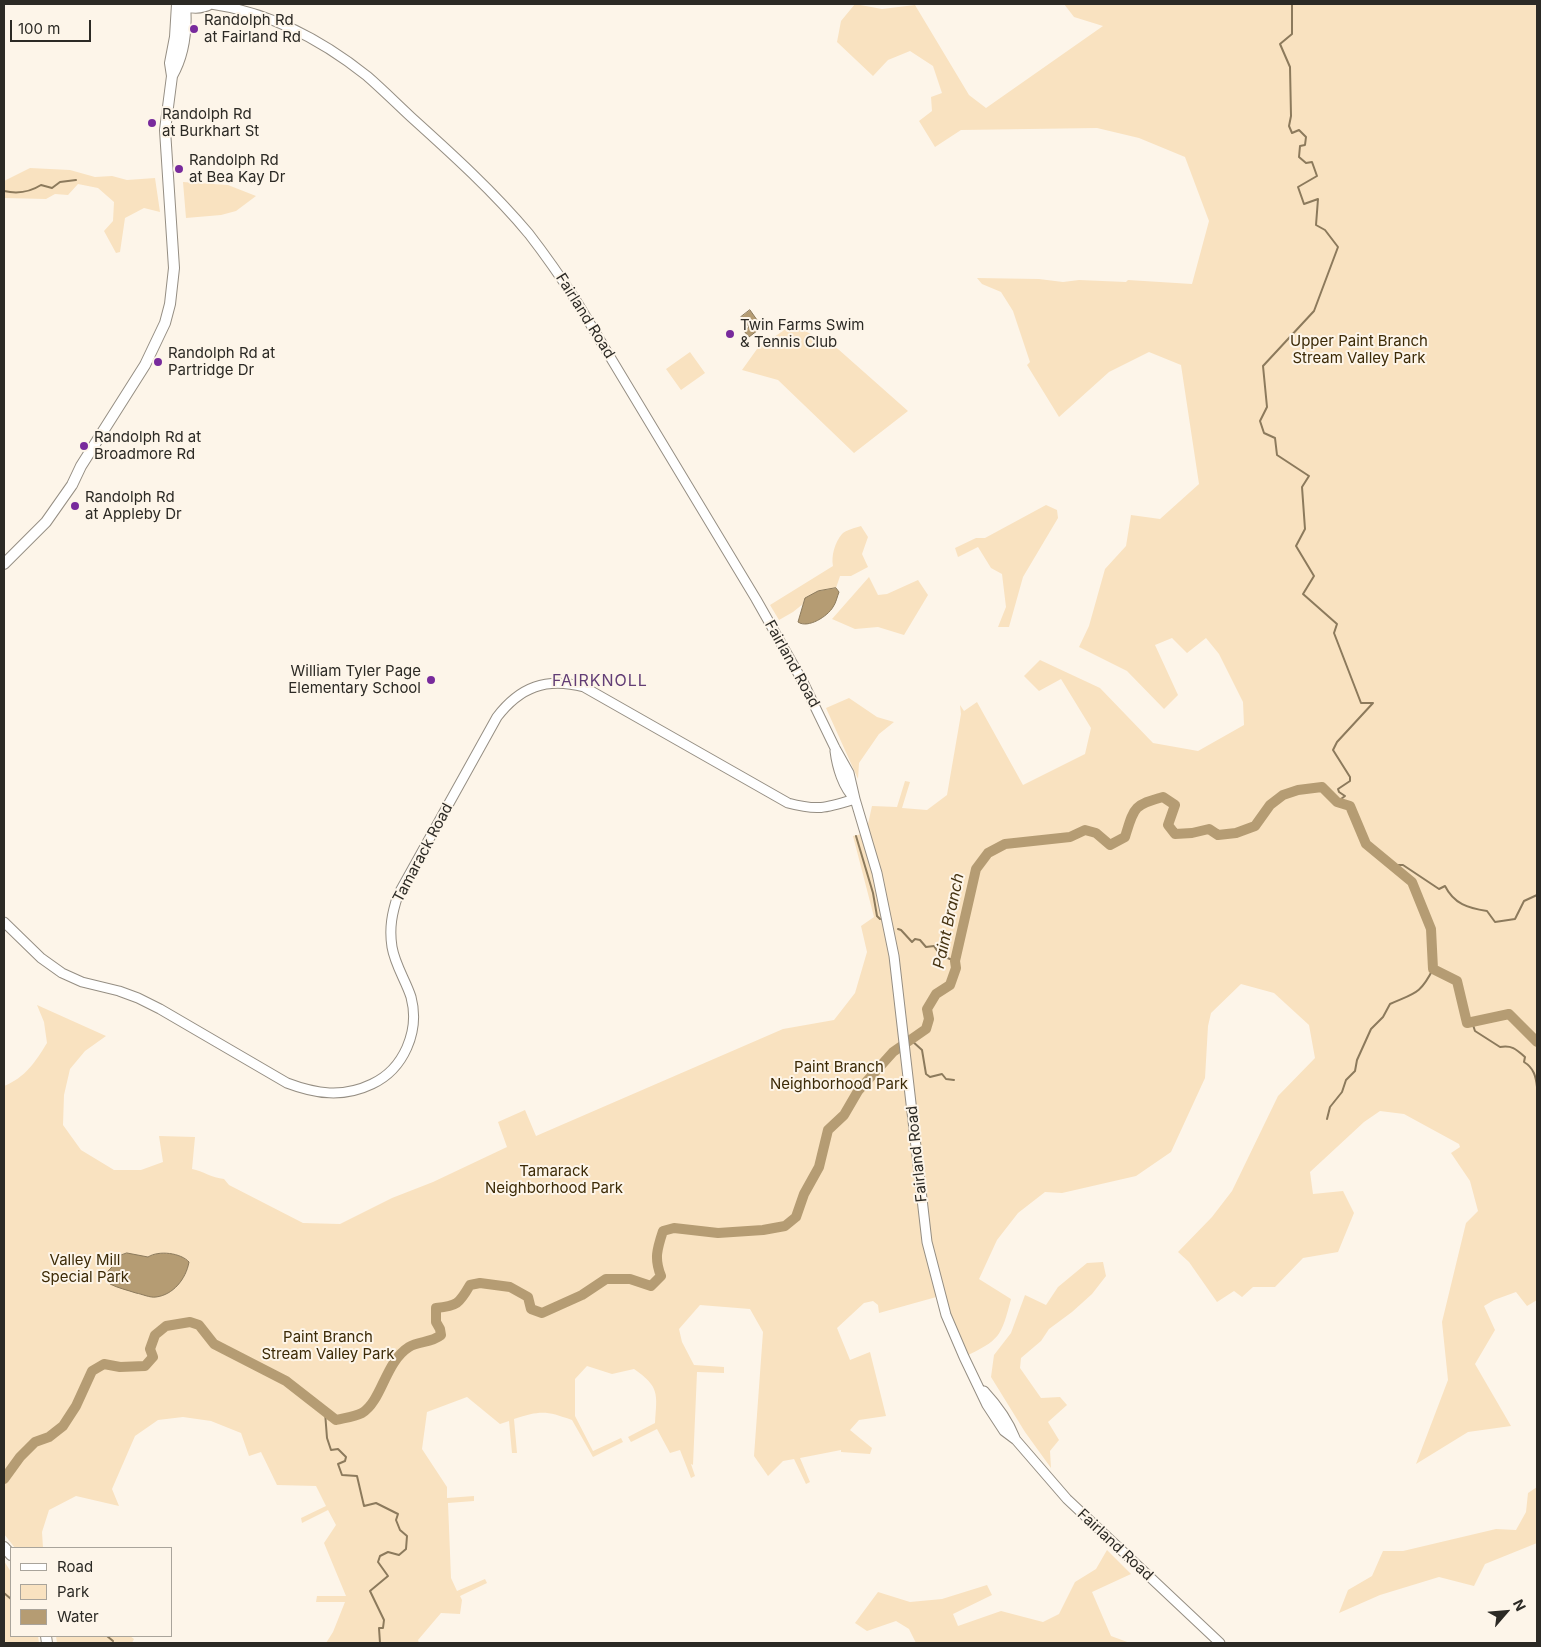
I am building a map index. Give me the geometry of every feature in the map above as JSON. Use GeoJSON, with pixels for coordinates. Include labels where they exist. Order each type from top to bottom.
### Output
{"type":"FeatureCollection","features":[{"type":"Feature","properties":{"kind":"main road"},"geometry":{"type":"LineString","coordinates":[[4,564],[46,522],[72,485],[81,466],[145,365],[165,324],[170,304],[174,268],[165,147],[172,76],[179,63],[186,20],[182,5],[204,4]]}},
{"type":"Feature","properties":{"kind":"main road","name":"Fairland Road"},"geometry":{"type":"LineString","coordinates":[[182,5],[192,9],[205,8],[211,4],[242,9],[262,16],[309,38],[339,56],[394,100],[481,183],[528,234],[577,302],[756,599],[803,682],[849,773],[886,912],[894,956],[927,1242],[946,1315],[987,1405],[1004,1431],[1016,1440],[1067,1499],[1220,1643]]}},
{"type":"Feature","properties":{"kind":"main road","name":"Tamarack Road"},"geometry":{"type":"LineString","coordinates":[[4,922],[41,958],[62,973],[82,982],[119,991],[160,1008],[287,1084],[306,1091],[323,1094],[348,1092],[363,1088],[383,1078],[400,1062],[406,1051],[414,1019],[411,998],[392,950],[390,927],[392,913],[398,895],[497,717],[507,704],[523,692],[542,684],[568,683],[584,687],[788,803],[819,809],[855,799]]}},
{"type":"Feature","properties":{"kind":"green space"},"geometry":{"type":"Polygon","coordinates":[[[855,4],[882,9],[915,5],[969,95],[986,108],[1103,26],[1074,17],[1064,4],[1537,4],[1537,1300],[1527,1306],[1516,1292],[1484,1306],[1495,1330],[1475,1364],[1511,1426],[1468,1432],[1416,1464],[1448,1380],[1442,1322],[1466,1223],[1478,1211],[1470,1181],[1451,1153],[1460,1147],[1459,1144],[1404,1114],[1380,1111],[1364,1122],[1310,1172],[1313,1194],[1343,1191],[1354,1213],[1338,1252],[1303,1258],[1275,1287],[1253,1287],[1242,1297],[1234,1291],[1217,1302],[1189,1262],[1178,1252],[1212,1217],[1232,1191],[1278,1096],[1315,1058],[1309,1025],[1274,993],[1241,984],[1211,1013],[1208,1026],[1205,1078],[1171,1152],[1136,1176],[1062,1193],[1045,1192],[1018,1213],[997,1240],[979,1279],[1011,1299],[1001,1330],[992,1341],[964,1357],[940,1296],[879,1313],[878,1305],[873,1301],[864,1303],[837,1328],[850,1360],[870,1352],[886,1416],[859,1420],[850,1430],[872,1448],[870,1454],[841,1452],[841,1450],[800,1458],[810,1482],[806,1484],[794,1459],[783,1461],[768,1476],[754,1456],[763,1332],[750,1309],[700,1305],[679,1329],[682,1342],[694,1365],[724,1367],[724,1373],[697,1372],[693,1465],[691,1464],[695,1476],[691,1478],[680,1450],[670,1453],[657,1429],[631,1442],[628,1437],[655,1423],[656,1398],[653,1386],[634,1369],[612,1374],[587,1366],[575,1379],[575,1416],[593,1451],[621,1438],[623,1442],[593,1457],[572,1420],[556,1415],[538,1413],[514,1419],[517,1453],[512,1453],[509,1421],[500,1424],[467,1397],[427,1412],[422,1449],[447,1487],[447,1498],[474,1496],[474,1501],[448,1503],[451,1578],[457,1591],[485,1579],[487,1583],[460,1596],[462,1600],[460,1614],[441,1613],[418,1640],[419,1643],[326,1643],[333,1632],[345,1602],[316,1602],[317,1596],[346,1596],[324,1543],[336,1525],[328,1510],[302,1523],[301,1518],[326,1506],[316,1486],[277,1485],[261,1452],[249,1456],[241,1433],[211,1421],[183,1417],[158,1420],[135,1436],[112,1489],[119,1506],[76,1496],[49,1510],[42,1532],[43,1547],[14,1547],[4,1534],[4,1086],[24,1074],[47,1043],[44,1022],[37,1005],[106,1036],[85,1051],[70,1069],[64,1095],[63,1125],[81,1150],[114,1170],[141,1170],[163,1162],[159,1136],[195,1137],[192,1169],[224,1179],[229,1185],[303,1223],[340,1224],[392,1198],[433,1182],[507,1147],[498,1122],[525,1110],[536,1136],[783,1029],[834,1020],[855,993],[867,952],[861,926],[874,917],[853,836],[866,833],[872,806],[897,807],[905,781],[910,782],[902,808],[927,810],[947,795],[961,714],[960,705],[964,711],[977,702],[1023,785],[1085,754],[1091,728],[1061,679],[1039,691],[1024,676],[1040,660],[1100,688],[1153,743],[1198,751],[1244,725],[1243,702],[1219,654],[1206,638],[1187,653],[1172,638],[1155,645],[1178,695],[1164,709],[1127,671],[1079,647],[1089,626],[1105,569],[1126,546],[1131,515],[1160,519],[1199,484],[1181,365],[1149,352],[1109,372],[1059,417],[1027,365],[1030,362],[1013,311],[1001,292],[982,284],[977,278],[1039,279],[1063,282],[1079,280],[1126,282],[1128,280],[1192,284],[1209,221],[1185,157],[1139,138],[1097,128],[961,130],[935,147],[919,121],[932,111],[931,97],[942,93],[933,66],[910,51],[888,60],[873,76],[837,42],[841,21],[855,4]]]}},
{"type":"Feature","properties":{"kind":"green space"},"geometry":{"type":"Polygon","coordinates":[[[30,168],[70,170],[95,177],[112,176],[127,180],[155,178],[160,212],[144,208],[125,218],[120,252],[116,253],[104,231],[113,221],[114,202],[98,188],[78,184],[68,195],[55,194],[46,199],[4,198],[4,181],[30,168]]]}},
{"type":"Feature","properties":{"kind":"green space"},"geometry":{"type":"Polygon","coordinates":[[[183,182],[228,185],[256,196],[236,211],[221,215],[186,218],[183,182]]]}},
{"type":"Feature","properties":{"kind":"green space"},"geometry":{"type":"Polygon","coordinates":[[[797,321],[807,332],[838,349],[908,411],[854,453],[778,380],[742,370],[757,349],[797,321]]]}},
{"type":"Feature","properties":{"kind":"green space"},"geometry":{"type":"Polygon","coordinates":[[[690,352],[705,373],[681,390],[666,369],[690,352]]]}},
{"type":"Feature","properties":{"kind":"green space"},"geometry":{"type":"Polygon","coordinates":[[[1046,505],[1057,510],[1058,518],[1023,577],[1009,627],[998,627],[1006,607],[1002,574],[991,568],[978,547],[958,557],[955,548],[976,538],[985,538],[1046,505]]]}},
{"type":"Feature","properties":{"kind":"green space"},"geometry":{"type":"Polygon","coordinates":[[[861,526],[868,537],[862,554],[868,567],[851,576],[840,576],[836,588],[818,591],[805,598],[803,604],[779,620],[770,605],[833,566],[833,554],[842,534],[861,526]]]}},
{"type":"Feature","properties":{"kind":"green space"},"geometry":{"type":"Polygon","coordinates":[[[869,577],[878,595],[887,594],[918,580],[928,595],[904,635],[878,627],[855,629],[832,619],[869,577]]]}},
{"type":"Feature","properties":{"kind":"green space"},"geometry":{"type":"Polygon","coordinates":[[[849,698],[877,717],[894,722],[879,734],[859,763],[858,779],[826,708],[849,698]]]}},
{"type":"Feature","properties":{"kind":"green space"},"geometry":{"type":"Polygon","coordinates":[[[1103,1262],[1106,1276],[1092,1294],[1049,1329],[1041,1341],[1021,1358],[1020,1368],[1041,1398],[1060,1397],[1067,1405],[1048,1422],[1059,1440],[1050,1451],[1051,1468],[1025,1432],[991,1377],[994,1355],[1011,1333],[1025,1295],[1046,1305],[1058,1287],[1087,1263],[1103,1262]]]}},
{"type":"Feature","properties":{"kind":"green space"},"geometry":{"type":"Polygon","coordinates":[[[1537,1487],[1537,1543],[1485,1564],[1474,1586],[1439,1577],[1380,1595],[1339,1613],[1348,1590],[1372,1576],[1383,1551],[1403,1551],[1496,1529],[1516,1530],[1526,1512],[1528,1493],[1537,1487]]]}},
{"type":"Feature","properties":{"kind":"green space"},"geometry":{"type":"Polygon","coordinates":[[[1107,1550],[1131,1574],[1092,1592],[1111,1636],[1130,1643],[916,1643],[909,1629],[896,1621],[867,1631],[855,1623],[878,1592],[910,1602],[942,1599],[987,1585],[992,1595],[953,1614],[958,1626],[1001,1611],[1043,1622],[1059,1614],[1075,1582],[1096,1569],[1107,1550]]]}},
{"type":"Feature","properties":{"kind":"green space"},"geometry":{"type":"Polygon","coordinates":[[[4,1561],[10,1570],[10,1637],[38,1637],[39,1643],[4,1643],[4,1561]]]}},
{"type":"Feature","properties":{"kind":"green space"},"geometry":{"type":"Polygon","coordinates":[[[56,1637],[131,1637],[134,1639],[132,1643],[57,1643],[56,1637]]]}},
{"type":"Feature","properties":{"kind":"water"},"geometry":{"type":"Polygon","coordinates":[[[750,310],[762,327],[749,337],[744,331],[749,327],[741,317],[750,310]]]}},
{"type":"Feature","properties":{"kind":"water"},"geometry":{"type":"Polygon","coordinates":[[[836,588],[839,592],[833,607],[827,614],[812,623],[802,624],[798,622],[805,598],[818,591],[836,588]]]}},
{"type":"Feature","properties":{"kind":"water"},"geometry":{"type":"Polygon","coordinates":[[[127,1253],[148,1257],[164,1253],[181,1256],[189,1262],[182,1280],[173,1290],[162,1296],[151,1297],[110,1284],[108,1271],[112,1267],[114,1258],[127,1253]]]}},
{"type":"Feature","properties":{"kind":"waterway"},"geometry":{"type":"LineString","coordinates":[[1292,4],[1292,34],[1280,44],[1290,67],[1291,116],[1289,126],[1292,133],[1299,130],[1306,137],[1305,145],[1300,146],[1299,157],[1306,163],[1312,162],[1317,176],[1298,187],[1304,204],[1318,199],[1316,225],[1325,230],[1338,247],[1314,311],[1263,366],[1267,407],[1260,421],[1264,433],[1275,438],[1277,455],[1309,476],[1302,487],[1305,529],[1296,546],[1314,576],[1303,594],[1337,624],[1334,633],[1361,703],[1373,703],[1337,742],[1333,750],[1350,777],[1350,781],[1338,789],[1345,796],[1337,802]]}},
{"type":"Feature","properties":{"kind":"waterway"},"geometry":{"type":"LineString","coordinates":[[4,191],[23,192],[41,185],[52,188],[60,182],[76,180]]}},
{"type":"Feature","properties":{"kind":"waterway","name":"Paint Branch"},"geometry":{"type":"LineString","coordinates":[[4,1479],[20,1457],[35,1442],[49,1437],[63,1426],[76,1406],[92,1371],[104,1364],[120,1367],[145,1366],[153,1357],[150,1349],[155,1335],[166,1326],[190,1322],[199,1325],[214,1344],[286,1381],[336,1420],[362,1413],[374,1400],[394,1362],[401,1354],[413,1345],[441,1335],[436,1322],[436,1308],[457,1303],[470,1285],[480,1283],[510,1287],[528,1297],[531,1309],[542,1313],[582,1295],[606,1279],[630,1279],[651,1286],[661,1276],[657,1254],[663,1231],[674,1228],[718,1233],[763,1230],[785,1226],[796,1217],[804,1194],[819,1167],[828,1130],[844,1115],[858,1091],[893,1052],[926,1029],[929,1019],[927,1009],[936,994],[950,985],[956,968],[955,961],[976,869],[988,853],[1005,844],[1070,837],[1085,830],[1096,833],[1110,845],[1125,837],[1136,809],[1163,797],[1175,805],[1168,825],[1175,834],[1209,829],[1218,835],[1236,833],[1255,826],[1270,805],[1283,795],[1298,790],[1322,787],[1337,802],[1350,806],[1366,844],[1412,882],[1431,929],[1433,969],[1457,981],[1467,1023],[1509,1014],[1537,1042]]}},
{"type":"Feature","properties":{"kind":"waterway"},"geometry":{"type":"LineString","coordinates":[[856,836],[873,893],[877,916],[880,919]]}},
{"type":"Feature","properties":{"kind":"waterway"},"geometry":{"type":"LineString","coordinates":[[1392,865],[1403,865],[1439,889],[1445,886],[1457,901],[1468,907],[1487,911],[1495,922],[1515,919],[1524,901],[1537,895]]}},
{"type":"Feature","properties":{"kind":"waterway"},"geometry":{"type":"LineString","coordinates":[[898,929],[912,942],[915,939],[920,940],[926,947],[934,946],[940,955],[955,961]]}},
{"type":"Feature","properties":{"kind":"waterway"},"geometry":{"type":"LineString","coordinates":[[1327,1119],[1330,1107],[1342,1092],[1346,1080],[1355,1071],[1357,1060],[1371,1029],[1383,1017],[1390,1004],[1420,989],[1433,969]]}},
{"type":"Feature","properties":{"kind":"waterway"},"geometry":{"type":"LineString","coordinates":[[1472,1022],[1475,1031],[1500,1047],[1514,1048],[1525,1057],[1524,1062],[1534,1073],[1537,1087]]}},
{"type":"Feature","properties":{"kind":"waterway"},"geometry":{"type":"LineString","coordinates":[[911,1040],[922,1050],[926,1074],[930,1077],[942,1074],[946,1079],[954,1080]]}},
{"type":"Feature","properties":{"kind":"waterway"},"geometry":{"type":"LineString","coordinates":[[325,1412],[327,1438],[331,1450],[338,1449],[346,1457],[345,1461],[338,1464],[342,1475],[357,1476],[364,1506],[376,1503],[398,1514],[396,1520],[400,1530],[407,1536],[406,1549],[399,1555],[388,1552],[380,1556],[378,1562],[388,1576],[370,1591],[384,1620],[383,1628],[379,1628],[380,1643]]}},
{"type":"Feature","properties":{"kind":"waterway"},"geometry":{"type":"LineString","coordinates":[[4,1593],[10,1598]]}},
{"type":"Feature","properties":{"kind":"waterway"},"geometry":{"type":"LineString","coordinates":[[108,1637],[113,1641]]}},
{"type":"Feature","properties":{"kind":"place","name":"Randolph Rd at Fairland Rd"},"geometry":{"type":"Point","coordinates":[194,29]}},
{"type":"Feature","properties":{"kind":"place","name":"Randolph Rd at Burkhart St"},"geometry":{"type":"Point","coordinates":[152,123]}},
{"type":"Feature","properties":{"kind":"place","name":"Randolph Rd at Bea Kay Dr"},"geometry":{"type":"Point","coordinates":[179,169]}},
{"type":"Feature","properties":{"kind":"place","name":"Twin Farms Swim & Tennis Club"},"geometry":{"type":"Point","coordinates":[730,334]}},
{"type":"Feature","properties":{"kind":"place","name":"Randolph Rd at Partridge Dr"},"geometry":{"type":"Point","coordinates":[158,362]}},
{"type":"Feature","properties":{"kind":"place","name":"Randolph Rd at Broadmore Rd"},"geometry":{"type":"Point","coordinates":[84,446]}},
{"type":"Feature","properties":{"kind":"place","name":"Randolph Rd at Appleby Dr"},"geometry":{"type":"Point","coordinates":[75,506]}},
{"type":"Feature","properties":{"kind":"place","name":"William Tyler Page Elementary School"},"geometry":{"type":"Point","coordinates":[431,680]}},
{"type":"Feature","properties":{"kind":"district","name":"FAIRKNOLL"},"geometry":{"type":"Point","coordinates":[600,681]}},
{"type":"Feature","properties":{"kind":"park label","name":"Upper Paint Branch Stream Valley Park"},"geometry":{"type":"Point","coordinates":[1359,350]}},
{"type":"Feature","properties":{"kind":"park label","name":"Paint Branch Neighborhood Park"},"geometry":{"type":"Point","coordinates":[839,1076]}},
{"type":"Feature","properties":{"kind":"park label","name":"Tamarack Neighborhood Park"},"geometry":{"type":"Point","coordinates":[554,1180]}},
{"type":"Feature","properties":{"kind":"park label","name":"Valley Mill Special Park"},"geometry":{"type":"Point","coordinates":[85,1268]}},
{"type":"Feature","properties":{"kind":"park label","name":"Paint Branch Stream Valley Park"},"geometry":{"type":"Point","coordinates":[328,1346]}}]}
